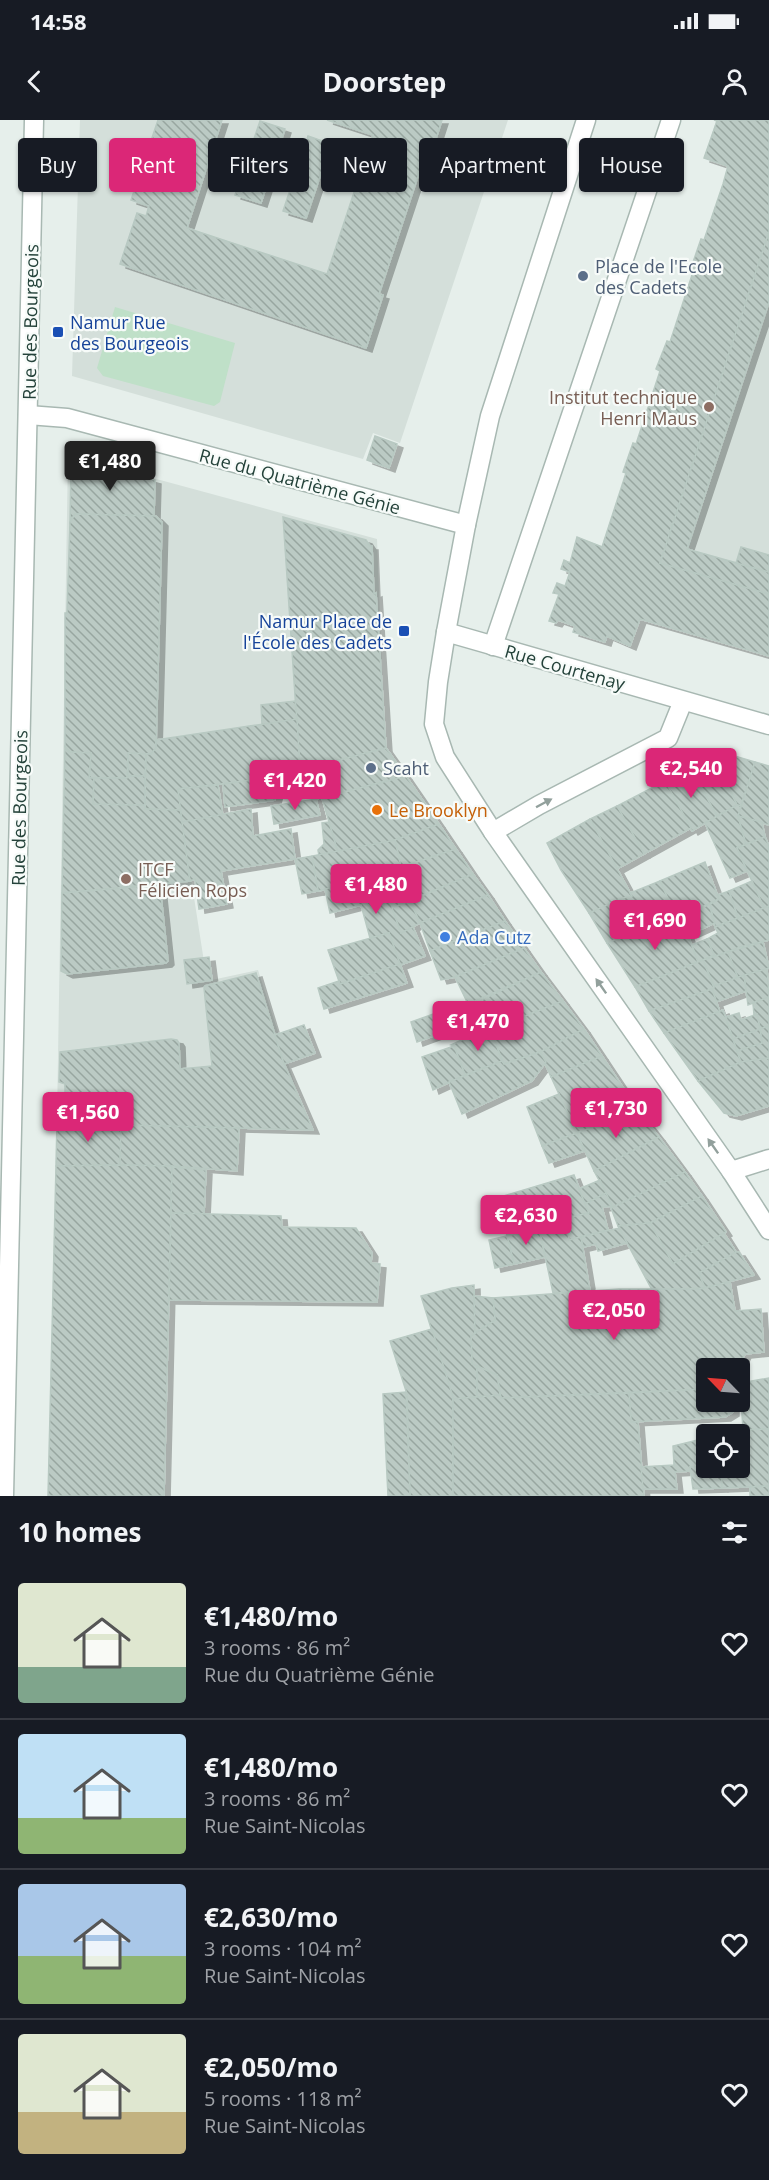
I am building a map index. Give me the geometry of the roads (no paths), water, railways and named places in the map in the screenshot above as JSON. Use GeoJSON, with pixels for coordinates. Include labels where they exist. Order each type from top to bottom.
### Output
{"type":"FeatureCollection","features":[{"type":"Feature","properties":{"kind":"street","name":"Rue des Bourgeois"},"geometry":{"type":"LineString","coordinates":[[4,1496],[4,1344],[34,120]]}},
{"type":"Feature","properties":{"kind":"street"},"geometry":{"type":"LineString","coordinates":[[586,120],[490,416],[446,632],[434,724],[445,757],[493,832],[731,1171],[769,1230]]}},
{"type":"Feature","properties":{"kind":"street"},"geometry":{"type":"LineString","coordinates":[[493,646],[671,120]]}},
{"type":"Feature","properties":{"kind":"street","name":"Rue du Quatrième Génie"},"geometry":{"type":"LineString","coordinates":[[27,415],[67,418],[466,525]]}},
{"type":"Feature","properties":{"kind":"street","name":"Rue Courtenay"},"geometry":{"type":"LineString","coordinates":[[446,632],[769,725]]}},
{"type":"Feature","properties":{"kind":"street"},"geometry":{"type":"LineString","coordinates":[[493,832],[539,805],[668,738],[683,701]]}},
{"type":"Feature","properties":{"kind":"street"},"geometry":{"type":"LineString","coordinates":[[731,1171],[769,1159]]}},
{"type":"Feature","properties":{"kind":"place","name":"Place de l'Ecole des Cadets"},"geometry":{"type":"Point","coordinates":[583,276]}},
{"type":"Feature","properties":{"kind":"place","name":"Namur Rue des Bourgeois"},"geometry":{"type":"Point","coordinates":[58,332]}},
{"type":"Feature","properties":{"kind":"place","name":"Institut technique Henri Maus"},"geometry":{"type":"Point","coordinates":[709,407]}},
{"type":"Feature","properties":{"kind":"place","name":"Namur Place de l'École des Cadets"},"geometry":{"type":"Point","coordinates":[404,631]}},
{"type":"Feature","properties":{"kind":"place","name":"Scaht"},"geometry":{"type":"Point","coordinates":[371,768]}},
{"type":"Feature","properties":{"kind":"place","name":"Le Brooklyn"},"geometry":{"type":"Point","coordinates":[377,810]}},
{"type":"Feature","properties":{"kind":"place","name":"ITCF Félicien Rops"},"geometry":{"type":"Point","coordinates":[126,879]}},
{"type":"Feature","properties":{"kind":"place","name":"Ada Cutz"},"geometry":{"type":"Point","coordinates":[445,937]}}]}
